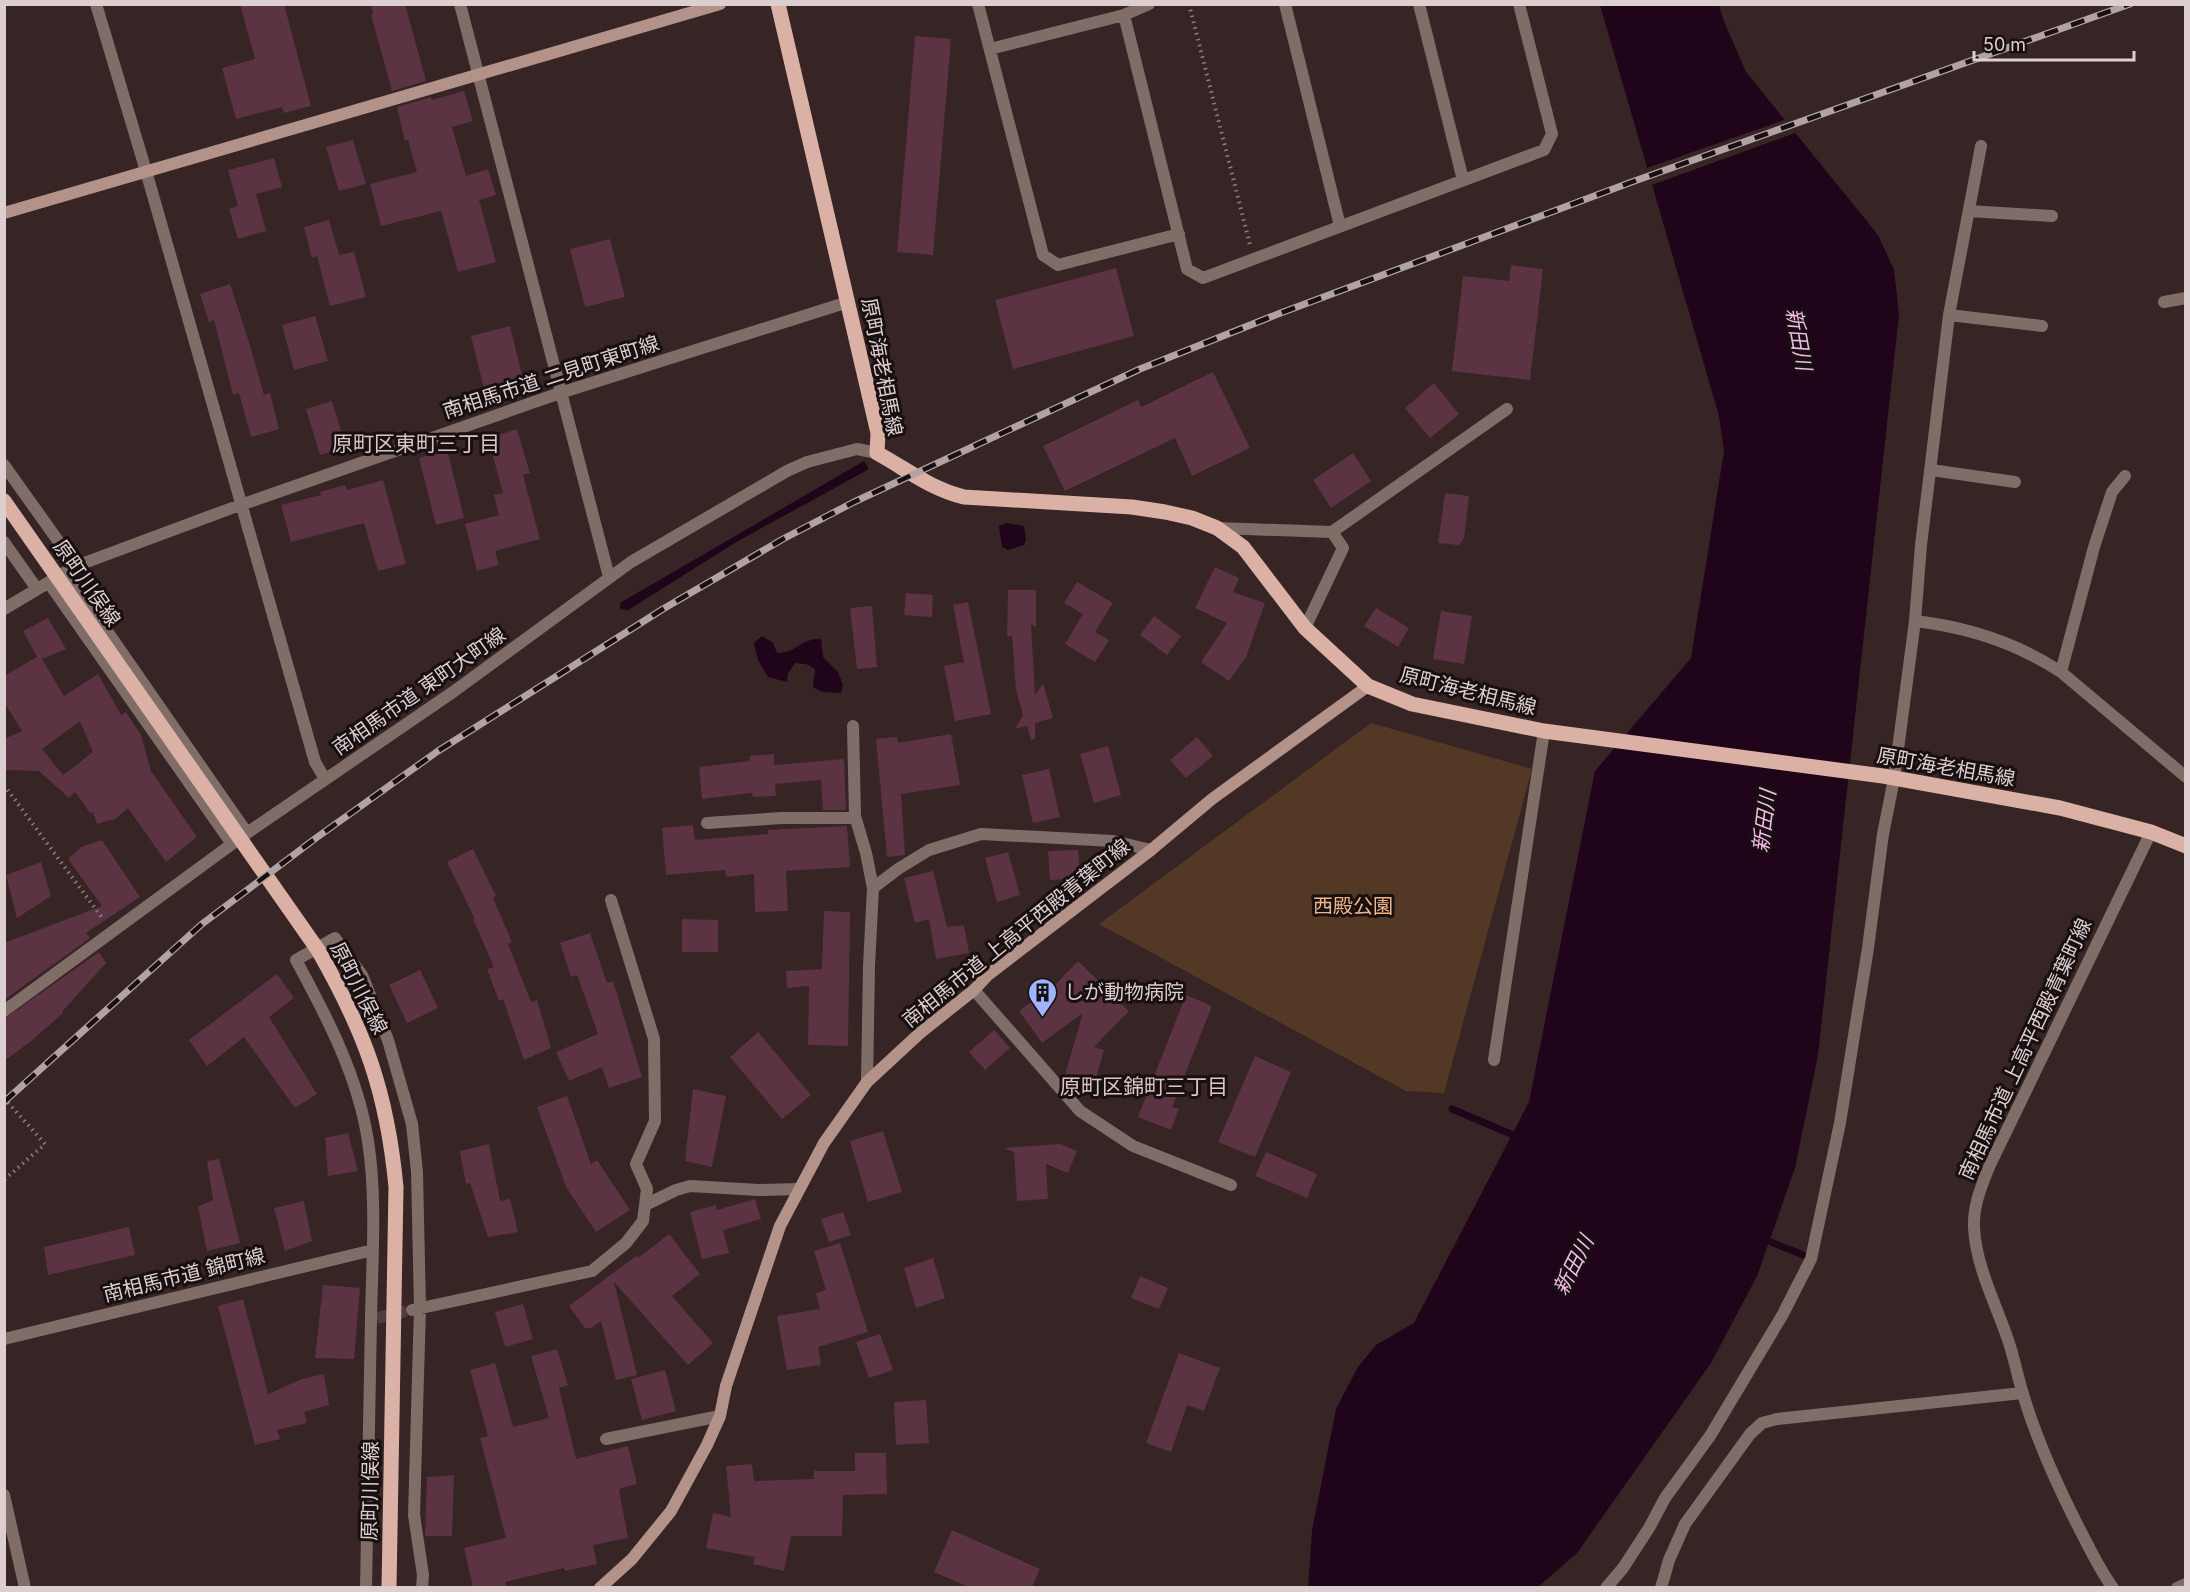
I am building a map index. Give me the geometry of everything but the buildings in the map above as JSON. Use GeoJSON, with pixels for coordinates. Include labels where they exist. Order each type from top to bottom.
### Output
{"type":"FeatureCollection","features":[{"type":"Feature","properties":{"kind":"main road","name":"原町海老相馬線"},"geometry":{"type":"LineString","coordinates":[[778,4],[878,433],[877,453],[932,486],[964,497],[1132,507],[1174,514],[1218,528],[1243,547],[1305,628],[1368,686],[1413,704],[1550,732],[1888,777],[2060,808],[2151,832],[2186,846]]}},
{"type":"Feature","properties":{"kind":"main road","name":"原町川俣線"},"geometry":{"type":"LineString","coordinates":[[4,501],[318,950],[343,993],[371,1059],[390,1132],[396,1187],[389,1587]]}},
{"type":"Feature","properties":{"kind":"street"},"geometry":{"type":"LineString","coordinates":[[96,4],[315,762],[325,779]]}},
{"type":"Feature","properties":{"kind":"street"},"geometry":{"type":"LineString","coordinates":[[460,4],[609,577]]}},
{"type":"Feature","properties":{"kind":"street"},"geometry":{"type":"LineString","coordinates":[[4,213],[720,4]]}},
{"type":"Feature","properties":{"kind":"street"},"geometry":{"type":"LineString","coordinates":[[978,4],[1043,255],[1058,265],[1179,234]]}},
{"type":"Feature","properties":{"kind":"street"},"geometry":{"type":"LineString","coordinates":[[990,50],[1124,15],[1149,4]]}},
{"type":"Feature","properties":{"kind":"street"},"geometry":{"type":"LineString","coordinates":[[1285,4],[1340,226]]}},
{"type":"Feature","properties":{"kind":"street"},"geometry":{"type":"LineString","coordinates":[[1419,4],[1463,180]]}},
{"type":"Feature","properties":{"kind":"street"},"geometry":{"type":"LineString","coordinates":[[1124,15],[1187,269],[1203,278],[1544,150],[1552,134],[1519,4]]}},
{"type":"Feature","properties":{"kind":"street"},"geometry":{"type":"LineString","coordinates":[[1606,1587],[1623,1568],[1665,1498],[1710,1436],[1783,1314],[1810,1259],[1840,1123],[1868,948],[1888,777],[1915,621],[1949,315],[1981,146]]}},
{"type":"Feature","properties":{"kind":"street"},"geometry":{"type":"LineString","coordinates":[[1969,211],[2052,216]]}},
{"type":"Feature","properties":{"kind":"street"},"geometry":{"type":"LineString","coordinates":[[2164,302],[2186,298]]}},
{"type":"Feature","properties":{"kind":"street","name":"南相馬市道 二見町東町線"},"geometry":{"type":"LineString","coordinates":[[4,609],[71,569],[241,505],[560,393],[848,302]]}},
{"type":"Feature","properties":{"kind":"street"},"geometry":{"type":"LineString","coordinates":[[1949,315],[2042,326]]}},
{"type":"Feature","properties":{"kind":"street"},"geometry":{"type":"LineString","coordinates":[[1218,528],[1332,532],[1507,410]]}},
{"type":"Feature","properties":{"kind":"street","name":"南相馬市道 東町大町線"},"geometry":{"type":"LineString","coordinates":[[4,1011],[247,833],[486,669],[609,577],[697,522],[787,471],[807,462],[856,449],[877,453]]}},
{"type":"Feature","properties":{"kind":"street"},"geometry":{"type":"LineString","coordinates":[[4,465],[247,833]]}},
{"type":"Feature","properties":{"kind":"street"},"geometry":{"type":"LineString","coordinates":[[1930,470],[2015,482]]}},
{"type":"Feature","properties":{"kind":"street"},"geometry":{"type":"LineString","coordinates":[[2061,672],[2094,547],[2112,492],[2125,477]]}},
{"type":"Feature","properties":{"kind":"street"},"geometry":{"type":"LineString","coordinates":[[1305,628],[1342,548],[1332,532]]}},
{"type":"Feature","properties":{"kind":"street"},"geometry":{"type":"LineString","coordinates":[[4,542],[37,589]]}},
{"type":"Feature","properties":{"kind":"street"},"geometry":{"type":"LineString","coordinates":[[49,582],[232,844]]}},
{"type":"Feature","properties":{"kind":"street"},"geometry":{"type":"LineString","coordinates":[[1915,621],[1962,629],[2010,643],[2061,672],[2186,777]]}},
{"type":"Feature","properties":{"kind":"street","name":"南相馬市道 上高平西殿青葉町線"},"geometry":{"type":"LineString","coordinates":[[600,1587],[632,1559],[671,1511],[707,1445],[720,1416],[729,1376],[780,1226],[824,1143],[867,1082],[920,1034],[974,990],[988,975],[1151,850],[1212,799],[1368,686]]}},
{"type":"Feature","properties":{"kind":"street"},"geometry":{"type":"LineString","coordinates":[[853,726],[855,816],[873,888],[867,1082]]}},
{"type":"Feature","properties":{"kind":"street"},"geometry":{"type":"LineString","coordinates":[[1494,1060],[1550,732]]}},
{"type":"Feature","properties":{"kind":"street"},"geometry":{"type":"LineString","coordinates":[[707,823],[855,816]]}},
{"type":"Feature","properties":{"kind":"street","name":"南相馬市道 上高平西殿青葉町線"},"geometry":{"type":"LineString","coordinates":[[2113,1587],[2104,1576],[2043,1453],[2022,1393],[2008,1338],[1987,1285],[1975,1241],[1974,1227],[1978,1193],[2151,832]]}},
{"type":"Feature","properties":{"kind":"street"},"geometry":{"type":"LineString","coordinates":[[873,888],[929,850],[981,834],[1113,841],[1151,850]]}},
{"type":"Feature","properties":{"kind":"street"},"geometry":{"type":"LineString","coordinates":[[416,1309],[592,1271],[626,1243],[643,1221],[647,1189],[636,1164],[656,1121],[654,1039],[611,900]]}},
{"type":"Feature","properties":{"kind":"street"},"geometry":{"type":"LineString","coordinates":[[366,1587],[374,1319],[372,1181],[368,1139],[354,1087],[335,1035],[296,960],[335,938],[362,975],[388,1040],[412,1124],[418,1182],[414,1515],[423,1575],[422,1587]]}},
{"type":"Feature","properties":{"kind":"street"},"geometry":{"type":"LineString","coordinates":[[974,990],[1080,1111],[1132,1146],[1231,1185]]}},
{"type":"Feature","properties":{"kind":"street"},"geometry":{"type":"LineString","coordinates":[[645,1205],[690,1186],[759,1190],[800,1189]]}},
{"type":"Feature","properties":{"kind":"street","name":"南相馬市道 錦町線"},"geometry":{"type":"LineString","coordinates":[[4,1339],[373,1250]]}},
{"type":"Feature","properties":{"kind":"street"},"geometry":{"type":"LineString","coordinates":[[1660,1587],[1685,1524],[1750,1434],[1762,1423],[1832,1412],[2022,1393]]}},
{"type":"Feature","properties":{"kind":"street"},"geometry":{"type":"LineString","coordinates":[[606,1439],[720,1416]]}},
{"type":"Feature","properties":{"kind":"street"},"geometry":{"type":"LineString","coordinates":[[4,1495],[7,1524],[25,1587]]}},
{"type":"Feature","properties":{"kind":"street"},"geometry":{"type":"LineString","coordinates":[[2177,1587],[2186,1584]]}},
{"type":"Feature","properties":{"kind":"path"},"geometry":{"type":"LineString","coordinates":[[1189,4],[1253,259]]}},
{"type":"Feature","properties":{"kind":"path"},"geometry":{"type":"LineString","coordinates":[[4,785],[112,932]]}},
{"type":"Feature","properties":{"kind":"path"},"geometry":{"type":"LineString","coordinates":[[4,1098],[45,1144],[4,1180]]}},
{"type":"Feature","properties":{"kind":"green space","name":"西殿公園"},"geometry":{"type":"Polygon","coordinates":[[[1371,723],[1532,769],[1444,1093],[1406,1091],[1099,924],[1371,723]]]}},
{"type":"Feature","properties":{"kind":"water","name":"新田川"},"geometry":{"type":"Polygon","coordinates":[[[1600,5],[1719,5],[1746,72],[1878,235],[1894,270],[1899,314],[1818,1055],[1795,1168],[1757,1276],[1711,1363],[1577,1553],[1538,1587],[1308,1588],[1312,1531],[1336,1409],[1358,1367],[1376,1345],[1414,1323],[1529,1102],[1595,771],[1691,658],[1724,451],[1719,416],[1600,5]]]}},
{"type":"Feature","properties":{"kind":"water"},"geometry":{"type":"Polygon","coordinates":[[[864,461],[869,469],[738,541],[628,610],[620,609],[620,603],[864,461]]]}},
{"type":"Feature","properties":{"kind":"water"},"geometry":{"type":"Polygon","coordinates":[[[1007,523],[1024,526],[1026,540],[1024,545],[1008,550],[1002,547],[999,526],[1007,523]]]}},
{"type":"Feature","properties":{"kind":"water"},"geometry":{"type":"Polygon","coordinates":[[[762,636],[773,643],[777,653],[790,651],[807,641],[821,639],[823,657],[838,672],[843,685],[841,693],[822,692],[813,687],[815,669],[806,664],[795,663],[788,673],[787,682],[768,677],[758,660],[754,643],[762,636]]]}},
{"type":"Feature","properties":{"kind":"pier"},"geometry":{"type":"Polygon","coordinates":[[[1787,119],[1798,132],[1649,186],[1644,169],[1787,119]]]}},
{"type":"Feature","properties":{"kind":"waterway"},"geometry":{"type":"LineString","coordinates":[[1452,1109],[1518,1137]]}},
{"type":"Feature","properties":{"kind":"waterway"},"geometry":{"type":"LineString","coordinates":[[1761,1238],[1803,1255]]}},
{"type":"Feature","properties":{"kind":"tunnel"},"geometry":{"type":"LineString","coordinates":[[377,1318],[411,1310]]}},
{"type":"Feature","properties":{"kind":"railway"},"geometry":{"type":"LineString","coordinates":[[4,1102],[202,924],[316,838],[438,751],[663,609],[783,539],[854,502],[1140,369],[1278,314],[1629,183],[2130,4]]}},
{"type":"Feature","properties":{"kind":"place","name":"しが動物病院"},"geometry":{"type":"Point","coordinates":[1043,1018]}},
{"type":"Feature","properties":{"kind":"district","name":"原町区東町三丁目"},"geometry":{"type":"Point","coordinates":[416,443]}},
{"type":"Feature","properties":{"kind":"district","name":"原町区錦町三丁目"},"geometry":{"type":"Point","coordinates":[1144,1086]}}]}
